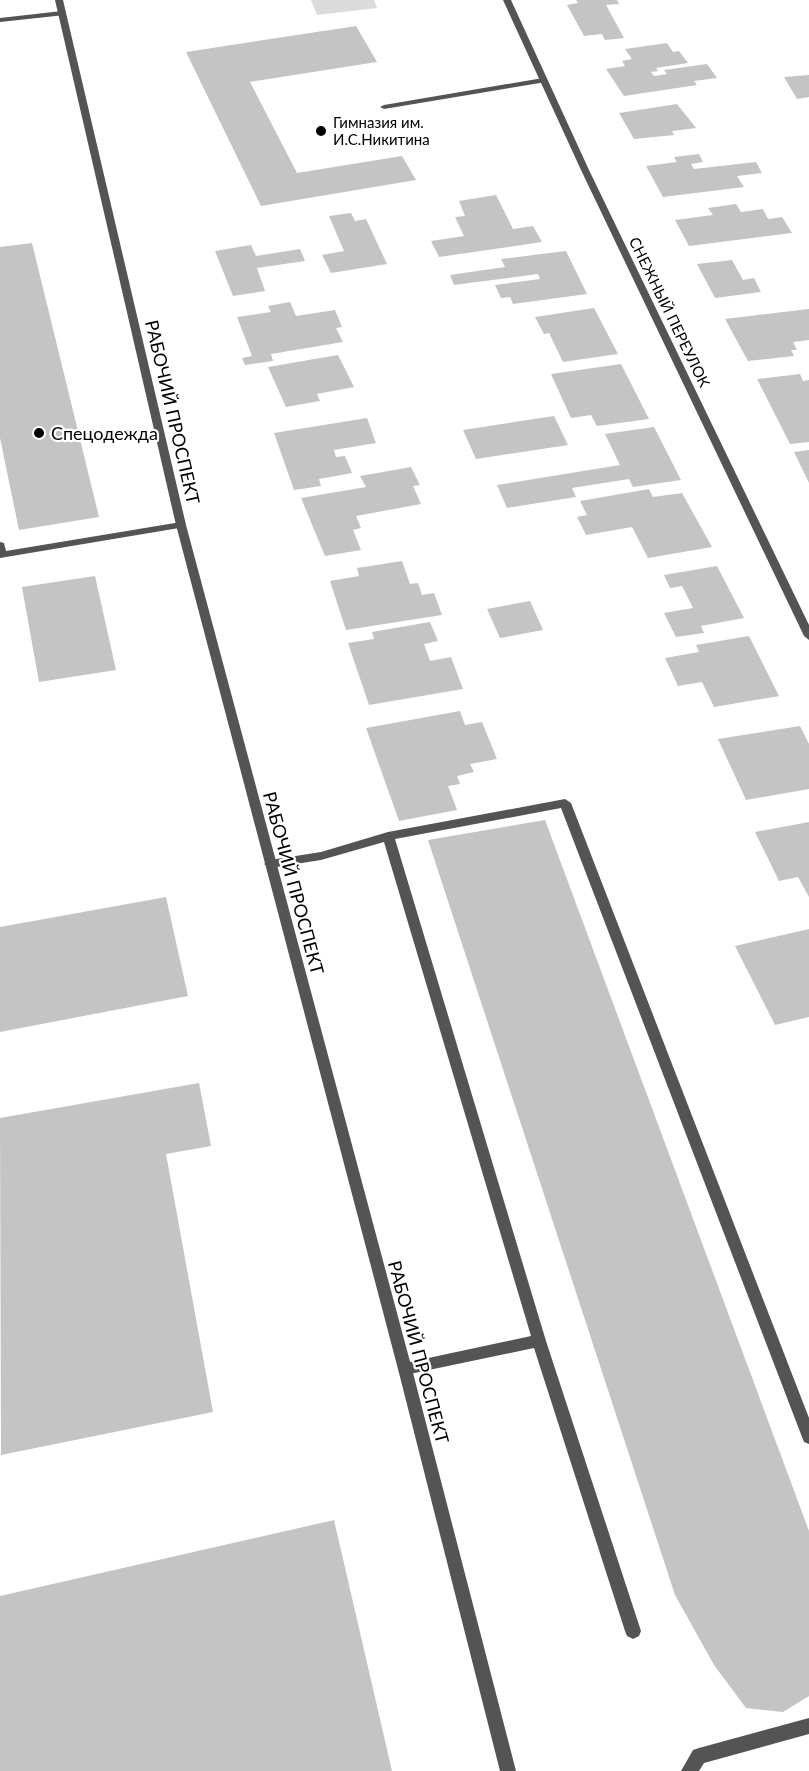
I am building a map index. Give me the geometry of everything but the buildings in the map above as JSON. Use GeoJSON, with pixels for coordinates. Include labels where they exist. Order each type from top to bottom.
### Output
{"type":"FeatureCollection","features":[{"type":"Feature","properties":{"kind":"street","name":"РАБОЧИЙ ПРОСПЕКТ"},"geometry":{"type":"LineString","coordinates":[[58,0],[181,525],[405,1369],[508,1771]]}},
{"type":"Feature","properties":{"kind":"street","name":"СНЕЖНЫЙ ПЕРЕУЛОК"},"geometry":{"type":"LineString","coordinates":[[507,0],[585,171],[809,636]]}},
{"type":"Feature","properties":{"kind":"street"},"geometry":{"type":"LineString","coordinates":[[0,20],[62,13]]}},
{"type":"Feature","properties":{"kind":"street"},"geometry":{"type":"LineString","coordinates":[[384,107],[543,80]]}},
{"type":"Feature","properties":{"kind":"street"},"geometry":{"type":"LineString","coordinates":[[1,552],[181,525]]}},
{"type":"Feature","properties":{"kind":"street"},"geometry":{"type":"LineString","coordinates":[[270,864],[321,856],[388,836],[565,803],[809,1437]]}},
{"type":"Feature","properties":{"kind":"street"},"geometry":{"type":"LineString","coordinates":[[388,836],[539,1341],[633,1631]]}},
{"type":"Feature","properties":{"kind":"street"},"geometry":{"type":"LineString","coordinates":[[405,1369],[539,1341]]}},
{"type":"Feature","properties":{"kind":"street"},"geometry":{"type":"LineString","coordinates":[[689,1771],[699,1756],[809,1726]]}},
{"type":"Feature","properties":{"kind":"shaded area"},"geometry":{"type":"Polygon","coordinates":[[[311,0],[374,0],[377,8],[317,15],[311,0]]]}},
{"type":"Feature","properties":{"kind":"place","name":"Гимназия им. И.С.Никитина"},"geometry":{"type":"Point","coordinates":[321,131]}},
{"type":"Feature","properties":{"kind":"place","name":"Спецодежда"},"geometry":{"type":"Point","coordinates":[39,433]}}]}
